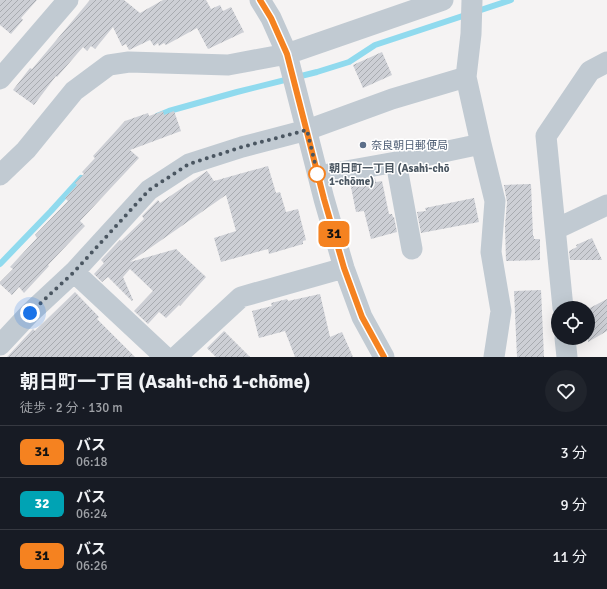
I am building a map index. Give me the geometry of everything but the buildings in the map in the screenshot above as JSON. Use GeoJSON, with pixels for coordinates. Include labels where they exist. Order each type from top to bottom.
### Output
{"type":"FeatureCollection","features":[{"type":"Feature","properties":{"kind":"street"},"geometry":{"type":"LineString","coordinates":[[0,79],[68,0]]}},
{"type":"Feature","properties":{"kind":"street"},"geometry":{"type":"LineString","coordinates":[[260,0],[271,18],[287,54],[318,176],[344,268],[362,317],[384,357]]}},
{"type":"Feature","properties":{"kind":"street"},"geometry":{"type":"LineString","coordinates":[[0,175],[26,150],[74,91],[109,65],[130,62],[228,65],[287,54],[443,0]]}},
{"type":"Feature","properties":{"kind":"street"},"geometry":{"type":"LineString","coordinates":[[472,0],[471,34],[466,77],[480,144],[495,201],[491,252],[501,311],[494,357]]}},
{"type":"Feature","properties":{"kind":"street"},"geometry":{"type":"LineString","coordinates":[[562,301],[546,136],[590,70],[607,62]]}},
{"type":"Feature","properties":{"kind":"street"},"geometry":{"type":"LineString","coordinates":[[0,345],[30,313],[74,272],[149,190],[189,164],[242,147],[307,130],[392,99],[466,77]]}},
{"type":"Feature","properties":{"kind":"street"},"geometry":{"type":"LineString","coordinates":[[318,176],[396,162],[480,144]]}},
{"type":"Feature","properties":{"kind":"street"},"geometry":{"type":"LineString","coordinates":[[396,162],[412,248]]}},
{"type":"Feature","properties":{"kind":"street"},"geometry":{"type":"LineString","coordinates":[[556,229],[607,204]]}},
{"type":"Feature","properties":{"kind":"street"},"geometry":{"type":"LineString","coordinates":[[176,357],[241,296],[344,268]]}},
{"type":"Feature","properties":{"kind":"street"},"geometry":{"type":"LineString","coordinates":[[74,272],[165,357]]}},
{"type":"Feature","properties":{"kind":"street"},"geometry":{"type":"LineString","coordinates":[[566,345],[567,357]]}},
{"type":"Feature","properties":{"kind":"waterway"},"geometry":{"type":"LineString","coordinates":[[157,116],[169,111],[317,72],[349,62],[375,45],[511,0]]}},
{"type":"Feature","properties":{"kind":"waterway"},"geometry":{"type":"LineString","coordinates":[[0,264],[81,178]]}},
{"type":"Feature","properties":{"kind":"bus line","name":"31"},"geometry":{"type":"LineString","coordinates":[[260,0],[271,18],[287,54],[324,199],[344,268],[362,317],[384,357]]}},
{"type":"Feature","properties":{"kind":"place","name":"奈良朝日郵便局"},"geometry":{"type":"Point","coordinates":[363,145]}},
{"type":"Feature","properties":{"kind":"place","name":"朝日町一丁目 (Asahi-chō 1-chōme)"},"geometry":{"type":"Point","coordinates":[317,174]}},
{"type":"Feature","properties":{"kind":"route"},"geometry":{"type":"LineString","coordinates":[[30,313],[74,272],[149,190],[189,164],[242,147],[307,130],[318,176],[317,174]]}}]}
